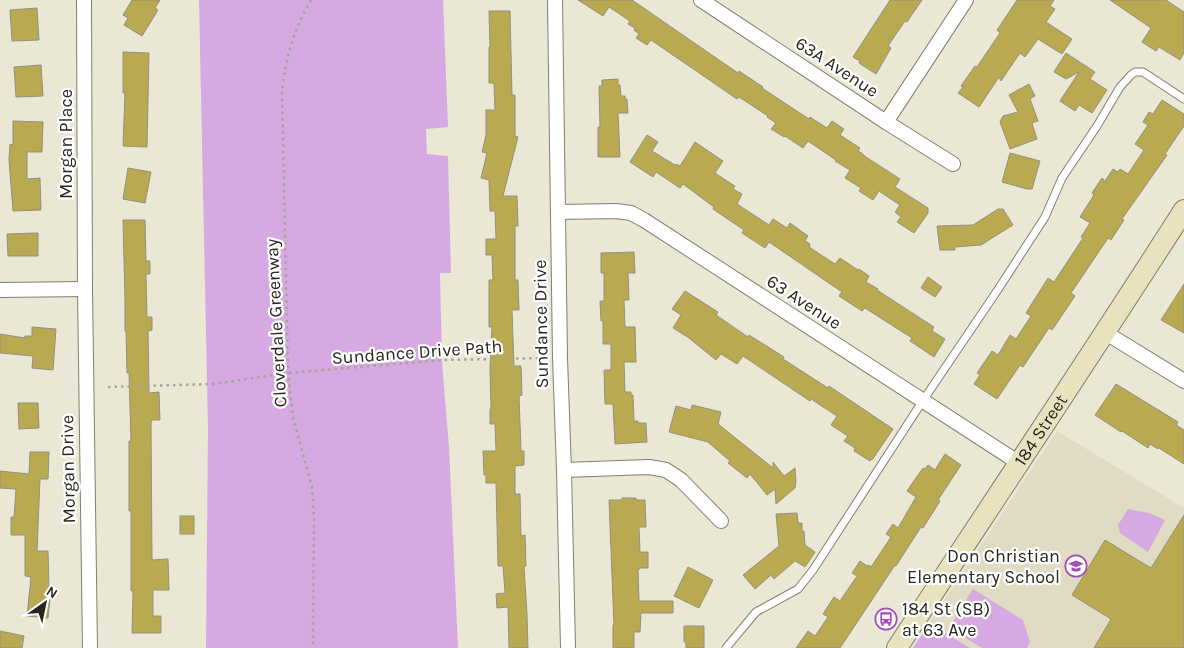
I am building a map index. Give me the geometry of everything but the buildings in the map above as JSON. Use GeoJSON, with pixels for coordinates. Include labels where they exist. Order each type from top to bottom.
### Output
{"type":"FeatureCollection","features":[{"type":"Feature","properties":{"kind":"main road","name":"184 Street"},"geometry":{"type":"LineString","coordinates":[[898,648],[1018,463],[1106,333],[1184,210]]}},
{"type":"Feature","properties":{"kind":"street","name":"Morgan Place"},"geometry":{"type":"LineString","coordinates":[[84,0],[85,289]]}},
{"type":"Feature","properties":{"kind":"street","name":"Sundance Drive"},"geometry":{"type":"LineString","coordinates":[[555,0],[560,348],[568,648]]}},
{"type":"Feature","properties":{"kind":"street"},"geometry":{"type":"LineString","coordinates":[[886,122],[966,0]]}},
{"type":"Feature","properties":{"kind":"street","name":"63A Avenue"},"geometry":{"type":"LineString","coordinates":[[708,2],[886,122],[953,164]]}},
{"type":"Feature","properties":{"kind":"street","name":"63 Avenue"},"geometry":{"type":"LineString","coordinates":[[558,212],[616,210],[631,213],[644,220],[1018,463]]}},
{"type":"Feature","properties":{"kind":"street"},"geometry":{"type":"LineString","coordinates":[[0,290],[85,289]]}},
{"type":"Feature","properties":{"kind":"street","name":"Morgan Drive"},"geometry":{"type":"LineString","coordinates":[[85,289],[90,648]]}},
{"type":"Feature","properties":{"kind":"street"},"geometry":{"type":"LineString","coordinates":[[1106,333],[1184,380]]}},
{"type":"Feature","properties":{"kind":"street"},"geometry":{"type":"LineString","coordinates":[[564,470],[649,468],[666,470],[681,480],[721,521]]}},
{"type":"Feature","properties":{"kind":"lane"},"geometry":{"type":"LineString","coordinates":[[726,648],[756,612],[798,589],[813,570],[1045,218],[1062,178],[1097,126],[1120,87],[1131,74],[1143,72],[1184,99]]}},
{"type":"Feature","properties":{"kind":"path","name":"Cloverdale Greenway"},"geometry":{"type":"LineString","coordinates":[[312,0],[305,11],[290,46],[285,65],[282,92],[288,373],[293,417],[309,474],[312,493],[314,519],[313,648]]}},
{"type":"Feature","properties":{"kind":"path","name":"Sundance Drive Path"},"geometry":{"type":"LineString","coordinates":[[108,387],[212,384],[288,373],[443,360],[548,358]]}},
{"type":"Feature","properties":{"kind":"shaded area"},"geometry":{"type":"Polygon","coordinates":[[[199,0],[443,0],[448,127],[426,129],[427,154],[448,156],[451,273],[440,273],[440,276],[442,362],[449,447],[458,648],[206,648],[208,427],[199,0]]]}},
{"type":"Feature","properties":{"kind":"shaded area","name":"Don Christian Elementary School"},"geometry":{"type":"Polygon","coordinates":[[[1057,431],[1184,508],[1184,648],[970,648],[929,623],[1057,431]]]}},
{"type":"Feature","properties":{"kind":"shaded area"},"geometry":{"type":"Polygon","coordinates":[[[1128,509],[1149,513],[1165,520],[1148,552],[1120,533],[1118,525],[1128,509]]]}},
{"type":"Feature","properties":{"kind":"shaded area"},"geometry":{"type":"Polygon","coordinates":[[[973,589],[1023,620],[1030,642],[1027,648],[982,648],[949,628],[973,589]]]}},
{"type":"Feature","properties":{"kind":"shaded area"},"geometry":{"type":"Polygon","coordinates":[[[929,623],[970,648],[913,648],[929,623]]]}},
{"type":"Feature","properties":{"kind":"place","name":"Don Christian Elementary School"},"geometry":{"type":"Point","coordinates":[1076,566]}},
{"type":"Feature","properties":{"kind":"place","name":"184 St (SB) at 63 Ave"},"geometry":{"type":"Point","coordinates":[886,619]}}]}
